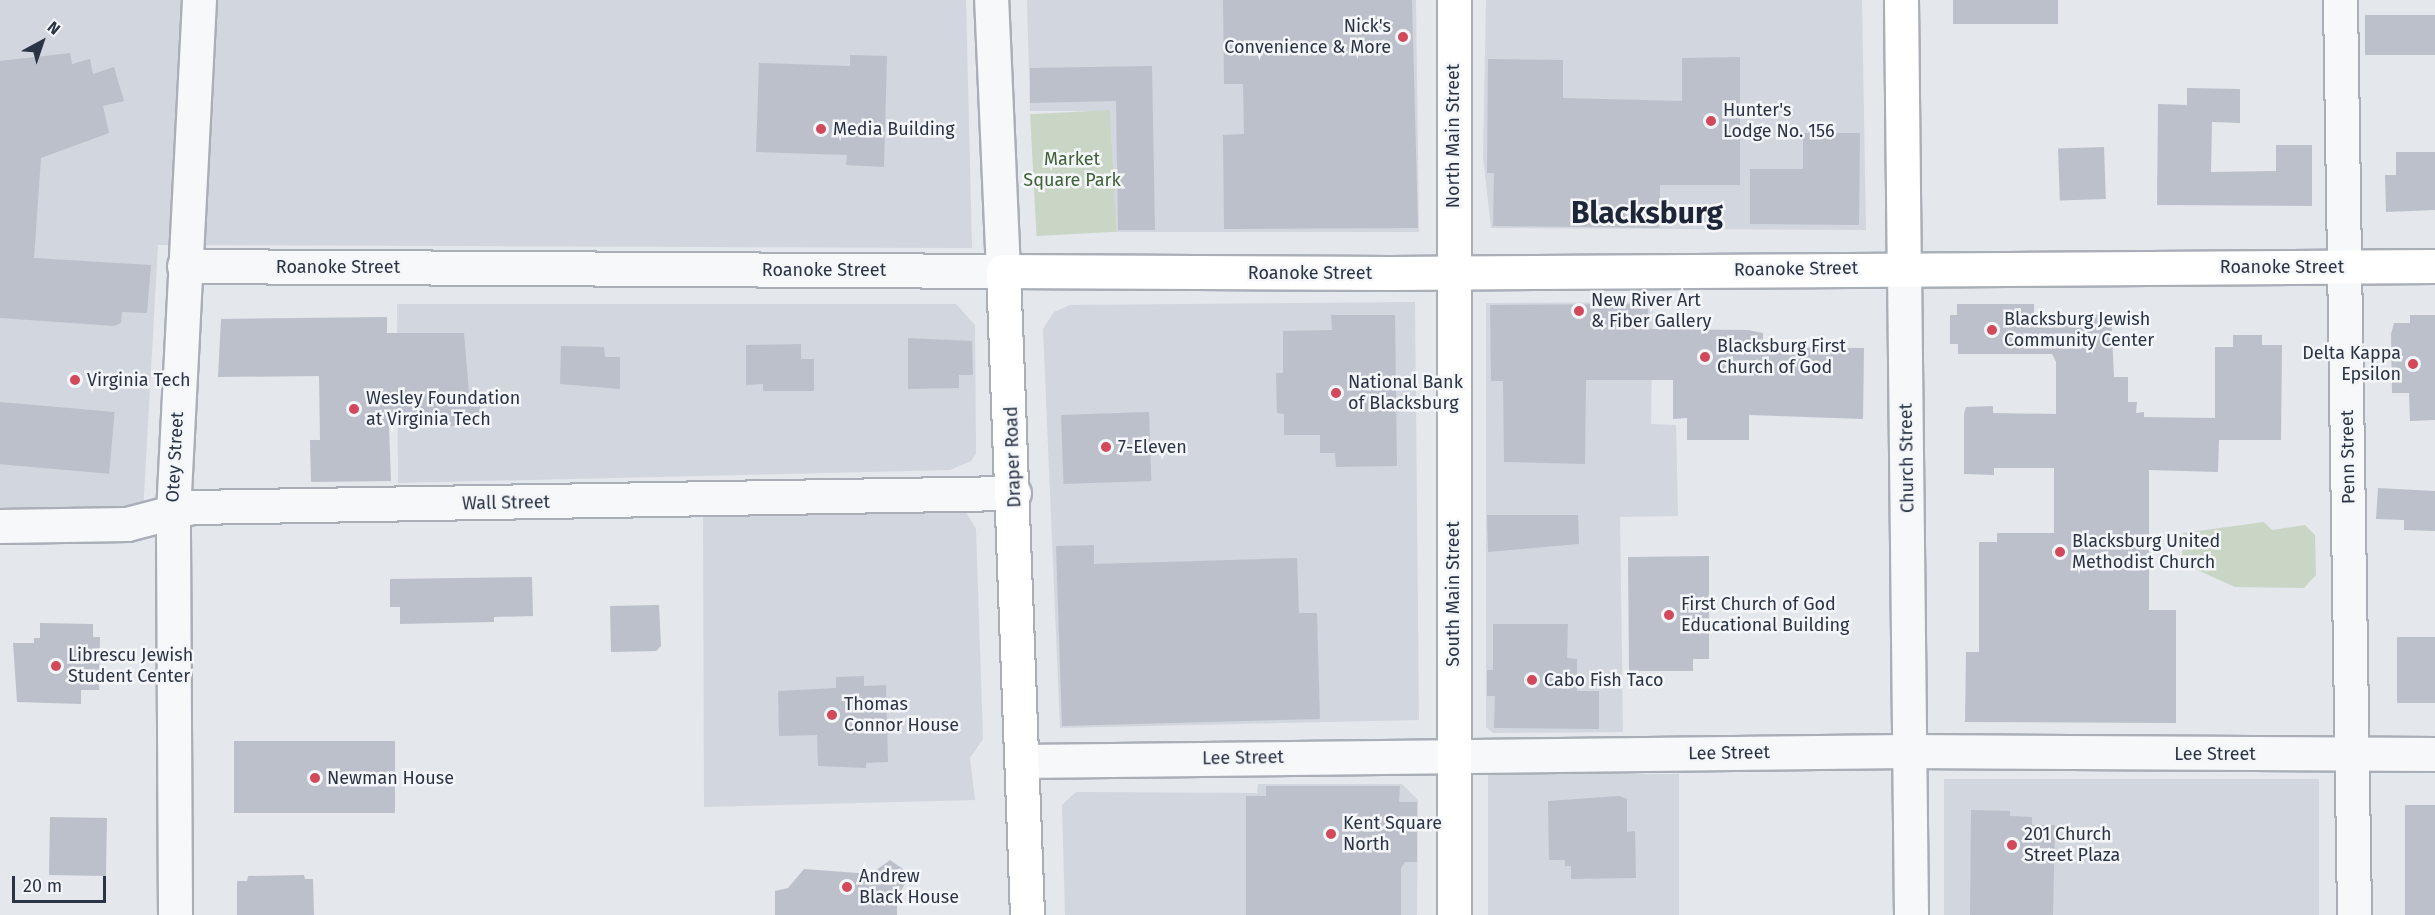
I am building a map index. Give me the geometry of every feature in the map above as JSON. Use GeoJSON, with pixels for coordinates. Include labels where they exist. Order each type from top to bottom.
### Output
{"type":"FeatureCollection","features":[{"type":"Feature","properties":{"kind":"main road","name":"North Main Street"},"geometry":{"type":"LineString","coordinates":[[1453,272],[1454,0]]}},
{"type":"Feature","properties":{"kind":"main road","name":"Church Street"},"geometry":{"type":"LineString","coordinates":[[1901,0],[1904,267]]}},
{"type":"Feature","properties":{"kind":"main road","name":"Roanoke Street"},"geometry":{"type":"LineString","coordinates":[[1003,271],[1453,272],[1904,267],[2435,266]]}},
{"type":"Feature","properties":{"kind":"main road","name":"Draper Road"},"geometry":{"type":"LineString","coordinates":[[1003,271],[1014,493],[1028,915]]}},
{"type":"Feature","properties":{"kind":"main road","name":"South Main Street"},"geometry":{"type":"LineString","coordinates":[[1453,272],[1454,915]]}},
{"type":"Feature","properties":{"kind":"street","name":"Otey Street"},"geometry":{"type":"LineString","coordinates":[[175,915],[173,513],[199,0]]}},
{"type":"Feature","properties":{"kind":"street","name":"Draper Road"},"geometry":{"type":"LineString","coordinates":[[991,0],[1003,271]]}},
{"type":"Feature","properties":{"kind":"street","name":"Penn Street"},"geometry":{"type":"LineString","coordinates":[[2340,0],[2354,755],[2354,915]]}},
{"type":"Feature","properties":{"kind":"street","name":"Roanoke Street"},"geometry":{"type":"LineString","coordinates":[[184,266],[1003,271]]}},
{"type":"Feature","properties":{"kind":"street","name":"Church Street"},"geometry":{"type":"LineString","coordinates":[[1904,267],[1907,751],[1911,915]]}},
{"type":"Feature","properties":{"kind":"street","name":"Wall Street"},"geometry":{"type":"LineString","coordinates":[[0,526],[127,524],[192,507],[1014,493]]}},
{"type":"Feature","properties":{"kind":"street","name":"Lee Street"},"geometry":{"type":"LineString","coordinates":[[1022,761],[1907,751],[2435,754]]}},
{"type":"Feature","properties":{"kind":"shaded area","name":"Virginia Tech"},"geometry":{"type":"Polygon","coordinates":[[[0,0],[966,0],[972,248],[158,245],[143,513],[0,514],[0,0]]]}},
{"type":"Feature","properties":{"kind":"shaded area"},"geometry":{"type":"Polygon","coordinates":[[[1027,0],[1416,0],[1419,232],[1116,232],[1110,111],[1030,111],[1027,0]]]}},
{"type":"Feature","properties":{"kind":"shaded area"},"geometry":{"type":"Polygon","coordinates":[[[1486,0],[1862,0],[1866,230],[1491,228],[1483,157],[1486,0]]]}},
{"type":"Feature","properties":{"kind":"shaded area"},"geometry":{"type":"Polygon","coordinates":[[[1415,302],[1419,720],[1060,728],[1043,329],[1054,312],[1070,305],[1415,302]]]}},
{"type":"Feature","properties":{"kind":"shaded area"},"geometry":{"type":"Polygon","coordinates":[[[1653,302],[1651,424],[1676,425],[1678,516],[1620,517],[1623,732],[1493,733],[1486,727],[1486,303],[1653,302]]]}},
{"type":"Feature","properties":{"kind":"shaded area"},"geometry":{"type":"Polygon","coordinates":[[[397,304],[956,304],[975,325],[976,453],[971,461],[950,470],[398,483],[397,304]]]}},
{"type":"Feature","properties":{"kind":"shaded area"},"geometry":{"type":"Polygon","coordinates":[[[966,512],[976,529],[983,739],[970,758],[975,800],[704,807],[703,517],[966,512]]]}},
{"type":"Feature","properties":{"kind":"shaded area"},"geometry":{"type":"Polygon","coordinates":[[[1488,774],[1679,774],[1679,915],[1488,915],[1488,774]]]}},
{"type":"Feature","properties":{"kind":"shaded area"},"geometry":{"type":"Polygon","coordinates":[[[1944,779],[2319,779],[2319,915],[1944,915],[1944,779]]]}},
{"type":"Feature","properties":{"kind":"shaded area"},"geometry":{"type":"Polygon","coordinates":[[[1258,784],[1402,784],[1418,800],[1417,915],[1065,915],[1062,805],[1076,792],[1257,793],[1258,784]]]}},
{"type":"Feature","properties":{"kind":"green space","name":"Market Square Park"},"geometry":{"type":"Polygon","coordinates":[[[1110,110],[1116,232],[1036,236],[1030,114],[1110,110]]]}},
{"type":"Feature","properties":{"kind":"green space"},"geometry":{"type":"Polygon","coordinates":[[[2264,522],[2272,530],[2305,525],[2315,535],[2316,575],[2304,588],[2235,587],[2182,563],[2183,533],[2264,522]]]}},
{"type":"Feature","properties":{"kind":"building"},"geometry":{"type":"Polygon","coordinates":[[[1223,0],[1412,0],[1418,228],[1224,229],[1223,135],[1244,134],[1243,84],[1224,84],[1223,0]]]}},
{"type":"Feature","properties":{"kind":"building"},"geometry":{"type":"Polygon","coordinates":[[[1953,0],[2058,0],[2058,24],[1953,24],[1953,0]]]}},
{"type":"Feature","properties":{"kind":"building"},"geometry":{"type":"Polygon","coordinates":[[[2365,15],[2435,15],[2435,55],[2365,55],[2365,15]]]}},
{"type":"Feature","properties":{"kind":"building"},"geometry":{"type":"Polygon","coordinates":[[[70,53],[72,64],[90,59],[93,74],[114,67],[124,101],[103,106],[109,133],[41,158],[34,258],[151,265],[147,313],[122,312],[121,323],[114,326],[0,318],[0,61],[70,53]]]}},
{"type":"Feature","properties":{"kind":"building","name":"Media Building"},"geometry":{"type":"Polygon","coordinates":[[[850,55],[887,56],[884,167],[846,165],[847,155],[756,152],[759,63],[850,66],[850,55]]]}},
{"type":"Feature","properties":{"kind":"building"},"geometry":{"type":"Polygon","coordinates":[[[1740,57],[1740,185],[1660,185],[1660,228],[1493,226],[1494,173],[1487,173],[1488,59],[1563,60],[1563,98],[1682,101],[1682,58],[1740,57]]]}},
{"type":"Feature","properties":{"kind":"building"},"geometry":{"type":"Polygon","coordinates":[[[1152,66],[1155,230],[1118,230],[1116,101],[1030,103],[1030,68],[1152,66]]]}},
{"type":"Feature","properties":{"kind":"building"},"geometry":{"type":"Polygon","coordinates":[[[2187,88],[2240,89],[2240,123],[2212,122],[2211,172],[2276,171],[2276,145],[2312,145],[2312,206],[2157,205],[2158,104],[2187,105],[2187,88]]]}},
{"type":"Feature","properties":{"kind":"building"},"geometry":{"type":"Polygon","coordinates":[[[1803,133],[1860,133],[1859,225],[1750,224],[1750,169],[1803,169],[1803,133]]]}},
{"type":"Feature","properties":{"kind":"building"},"geometry":{"type":"Polygon","coordinates":[[[2104,147],[2106,199],[2060,201],[2058,149],[2104,147]]]}},
{"type":"Feature","properties":{"kind":"building"},"geometry":{"type":"Polygon","coordinates":[[[2396,152],[2435,152],[2435,210],[2386,212],[2385,175],[2396,175],[2396,152]]]}},
{"type":"Feature","properties":{"kind":"building"},"geometry":{"type":"Polygon","coordinates":[[[1648,304],[1648,329],[1748,330],[1763,333],[1763,347],[1864,348],[1863,419],[1749,415],[1749,440],[1687,440],[1687,418],[1673,419],[1673,380],[1586,380],[1585,464],[1504,462],[1503,381],[1491,381],[1490,305],[1648,304]]]}},
{"type":"Feature","properties":{"kind":"building","name":"Blacksburg United Methodist Church"},"geometry":{"type":"Polygon","coordinates":[[[1957,304],[2034,304],[2034,314],[2111,315],[2114,377],[2128,377],[2128,402],[2137,402],[2136,413],[2144,412],[2144,417],[2215,418],[2215,347],[2233,347],[2233,335],[2262,335],[2262,345],[2282,345],[2281,440],[2219,440],[2218,472],[2149,470],[2149,610],[2176,610],[2176,723],[1965,722],[1966,652],[1979,652],[1979,542],[1997,542],[1997,533],[2054,533],[2054,468],[1994,468],[1994,475],[1964,474],[1964,414],[1966,407],[1993,406],[1993,413],[2056,414],[2056,362],[2052,354],[1958,354],[1958,344],[1950,344],[1950,315],[1957,315],[1957,304]]]}},
{"type":"Feature","properties":{"kind":"building","name":"National Bank of Blacksburg"},"geometry":{"type":"Polygon","coordinates":[[[1331,315],[1395,315],[1397,466],[1336,467],[1335,453],[1320,453],[1320,435],[1284,435],[1284,414],[1277,413],[1276,373],[1283,373],[1283,331],[1332,330],[1331,315]]]}},
{"type":"Feature","properties":{"kind":"building","name":"Delta Kappa Epsilon"},"geometry":{"type":"Polygon","coordinates":[[[2410,315],[2435,315],[2435,420],[2410,421],[2409,393],[2392,393],[2391,334],[2394,323],[2410,323],[2410,315]]]}},
{"type":"Feature","properties":{"kind":"building","name":"Wesley Foundation at Virginia Tech"},"geometry":{"type":"Polygon","coordinates":[[[387,317],[387,333],[464,333],[469,393],[480,393],[480,426],[389,426],[391,481],[311,482],[310,440],[320,440],[319,376],[218,377],[221,319],[387,317]]]}},
{"type":"Feature","properties":{"kind":"building"},"geometry":{"type":"Polygon","coordinates":[[[908,338],[972,341],[973,375],[959,375],[959,388],[908,389],[908,338]]]}},
{"type":"Feature","properties":{"kind":"building"},"geometry":{"type":"Polygon","coordinates":[[[801,344],[801,359],[814,359],[814,391],[763,391],[763,384],[746,385],[746,345],[801,344]]]}},
{"type":"Feature","properties":{"kind":"building"},"geometry":{"type":"Polygon","coordinates":[[[561,346],[604,347],[605,357],[620,357],[620,389],[560,384],[561,346]]]}},
{"type":"Feature","properties":{"kind":"building"},"geometry":{"type":"Polygon","coordinates":[[[0,402],[115,412],[109,474],[0,464],[0,402]]]}},
{"type":"Feature","properties":{"kind":"building","name":"7-Eleven"},"geometry":{"type":"Polygon","coordinates":[[[1149,412],[1151,481],[1063,484],[1061,415],[1149,412]]]}},
{"type":"Feature","properties":{"kind":"building"},"geometry":{"type":"Polygon","coordinates":[[[2378,488],[2435,491],[2435,531],[2404,530],[2404,520],[2376,519],[2378,488]]]}},
{"type":"Feature","properties":{"kind":"building"},"geometry":{"type":"Polygon","coordinates":[[[1487,515],[1578,515],[1579,544],[1488,552],[1487,515]]]}},
{"type":"Feature","properties":{"kind":"building"},"geometry":{"type":"Polygon","coordinates":[[[1094,545],[1094,564],[1297,558],[1299,613],[1317,613],[1320,719],[1062,726],[1056,546],[1094,545]]]}},
{"type":"Feature","properties":{"kind":"building","name":"First Church of God Educational Building"},"geometry":{"type":"Polygon","coordinates":[[[1709,556],[1709,659],[1693,659],[1693,671],[1629,671],[1628,557],[1709,556]]]}},
{"type":"Feature","properties":{"kind":"building"},"geometry":{"type":"Polygon","coordinates":[[[532,577],[533,616],[494,617],[494,622],[400,624],[400,607],[390,607],[390,579],[532,577]]]}},
{"type":"Feature","properties":{"kind":"building"},"geometry":{"type":"Polygon","coordinates":[[[659,605],[661,646],[656,651],[611,652],[610,606],[659,605]]]}},
{"type":"Feature","properties":{"kind":"building","name":"Librescu Jewish Student Center"},"geometry":{"type":"Polygon","coordinates":[[[40,623],[93,624],[93,637],[100,637],[99,690],[81,690],[81,704],[17,702],[13,643],[34,643],[34,638],[40,638],[40,623]]]}},
{"type":"Feature","properties":{"kind":"building","name":"Cabo Fish Taco"},"geometry":{"type":"Polygon","coordinates":[[[1493,624],[1568,624],[1567,658],[1577,659],[1577,691],[1599,691],[1599,729],[1494,728],[1495,696],[1487,696],[1487,670],[1493,670],[1493,624]]]}},
{"type":"Feature","properties":{"kind":"building"},"geometry":{"type":"Polygon","coordinates":[[[2397,637],[2435,637],[2435,703],[2397,703],[2397,637]]]}},
{"type":"Feature","properties":{"kind":"building","name":"Thomas Connor House"},"geometry":{"type":"Polygon","coordinates":[[[864,676],[864,686],[886,685],[888,762],[866,763],[866,768],[818,766],[817,735],[779,736],[778,691],[836,688],[836,677],[864,676]]]}},
{"type":"Feature","properties":{"kind":"building","name":"Newman House"},"geometry":{"type":"Polygon","coordinates":[[[234,741],[395,741],[395,813],[234,813],[234,741]]]}},
{"type":"Feature","properties":{"kind":"building","name":"Kent Square North"},"geometry":{"type":"Polygon","coordinates":[[[1266,786],[1400,786],[1399,802],[1417,802],[1417,862],[1405,862],[1401,868],[1401,915],[1246,915],[1246,796],[1266,796],[1266,786]]]}},
{"type":"Feature","properties":{"kind":"building"},"geometry":{"type":"Polygon","coordinates":[[[1619,796],[1627,799],[1627,832],[1635,831],[1636,878],[1571,879],[1571,866],[1565,866],[1565,860],[1549,860],[1548,801],[1619,796]]]}},
{"type":"Feature","properties":{"kind":"building"},"geometry":{"type":"Polygon","coordinates":[[[2405,805],[2435,805],[2435,915],[2405,915],[2405,805]]]}},
{"type":"Feature","properties":{"kind":"building","name":"201 Church Street Plaza"},"geometry":{"type":"Polygon","coordinates":[[[1971,810],[2010,811],[2010,816],[2032,817],[2032,825],[2055,825],[2053,915],[1970,915],[1971,810]]]}},
{"type":"Feature","properties":{"kind":"building"},"geometry":{"type":"Polygon","coordinates":[[[50,817],[107,818],[106,876],[49,875],[50,817]]]}},
{"type":"Feature","properties":{"kind":"building","name":"Andrew Black House"},"geometry":{"type":"Polygon","coordinates":[[[890,860],[903,869],[907,880],[897,898],[897,915],[775,915],[775,891],[788,888],[804,869],[871,874],[890,860]]]}},
{"type":"Feature","properties":{"kind":"building"},"geometry":{"type":"Polygon","coordinates":[[[304,875],[305,879],[313,879],[314,915],[237,915],[237,881],[247,881],[248,876],[304,875]]]}},
{"type":"Feature","properties":{"kind":"place","name":"Nick's Convenience & More"},"geometry":{"type":"Point","coordinates":[1403,37]}},
{"type":"Feature","properties":{"kind":"place","name":"Hunter's Lodge No. 156"},"geometry":{"type":"Point","coordinates":[1711,121]}},
{"type":"Feature","properties":{"kind":"place","name":"Media Building"},"geometry":{"type":"Point","coordinates":[821,129]}},
{"type":"Feature","properties":{"kind":"place","name":"New River Art & Fiber Gallery"},"geometry":{"type":"Point","coordinates":[1579,311]}},
{"type":"Feature","properties":{"kind":"place","name":"Blacksburg Jewish Community Center"},"geometry":{"type":"Point","coordinates":[1992,330]}},
{"type":"Feature","properties":{"kind":"place","name":"Blacksburg First Church of God"},"geometry":{"type":"Point","coordinates":[1705,357]}},
{"type":"Feature","properties":{"kind":"place","name":"Delta Kappa Epsilon"},"geometry":{"type":"Point","coordinates":[2413,364]}},
{"type":"Feature","properties":{"kind":"place","name":"Virginia Tech"},"geometry":{"type":"Point","coordinates":[75,380]}},
{"type":"Feature","properties":{"kind":"place","name":"National Bank of Blacksburg"},"geometry":{"type":"Point","coordinates":[1336,393]}},
{"type":"Feature","properties":{"kind":"place","name":"Wesley Foundation at Virginia Tech"},"geometry":{"type":"Point","coordinates":[354,409]}},
{"type":"Feature","properties":{"kind":"place","name":"7-Eleven"},"geometry":{"type":"Point","coordinates":[1106,447]}},
{"type":"Feature","properties":{"kind":"place","name":"Blacksburg United Methodist Church"},"geometry":{"type":"Point","coordinates":[2060,552]}},
{"type":"Feature","properties":{"kind":"place","name":"First Church of God Educational Building"},"geometry":{"type":"Point","coordinates":[1669,615]}},
{"type":"Feature","properties":{"kind":"place","name":"Librescu Jewish Student Center"},"geometry":{"type":"Point","coordinates":[56,666]}},
{"type":"Feature","properties":{"kind":"place","name":"Cabo Fish Taco"},"geometry":{"type":"Point","coordinates":[1532,680]}},
{"type":"Feature","properties":{"kind":"place","name":"Thomas Connor House"},"geometry":{"type":"Point","coordinates":[832,715]}},
{"type":"Feature","properties":{"kind":"place","name":"Newman House"},"geometry":{"type":"Point","coordinates":[315,778]}},
{"type":"Feature","properties":{"kind":"place","name":"Kent Square North"},"geometry":{"type":"Point","coordinates":[1331,834]}},
{"type":"Feature","properties":{"kind":"place","name":"201 Church Street Plaza"},"geometry":{"type":"Point","coordinates":[2012,845]}},
{"type":"Feature","properties":{"kind":"place","name":"Andrew Black House"},"geometry":{"type":"Point","coordinates":[847,887]}},
{"type":"Feature","properties":{"kind":"district","name":"Blacksburg"},"geometry":{"type":"Point","coordinates":[1647,213]}}]}
